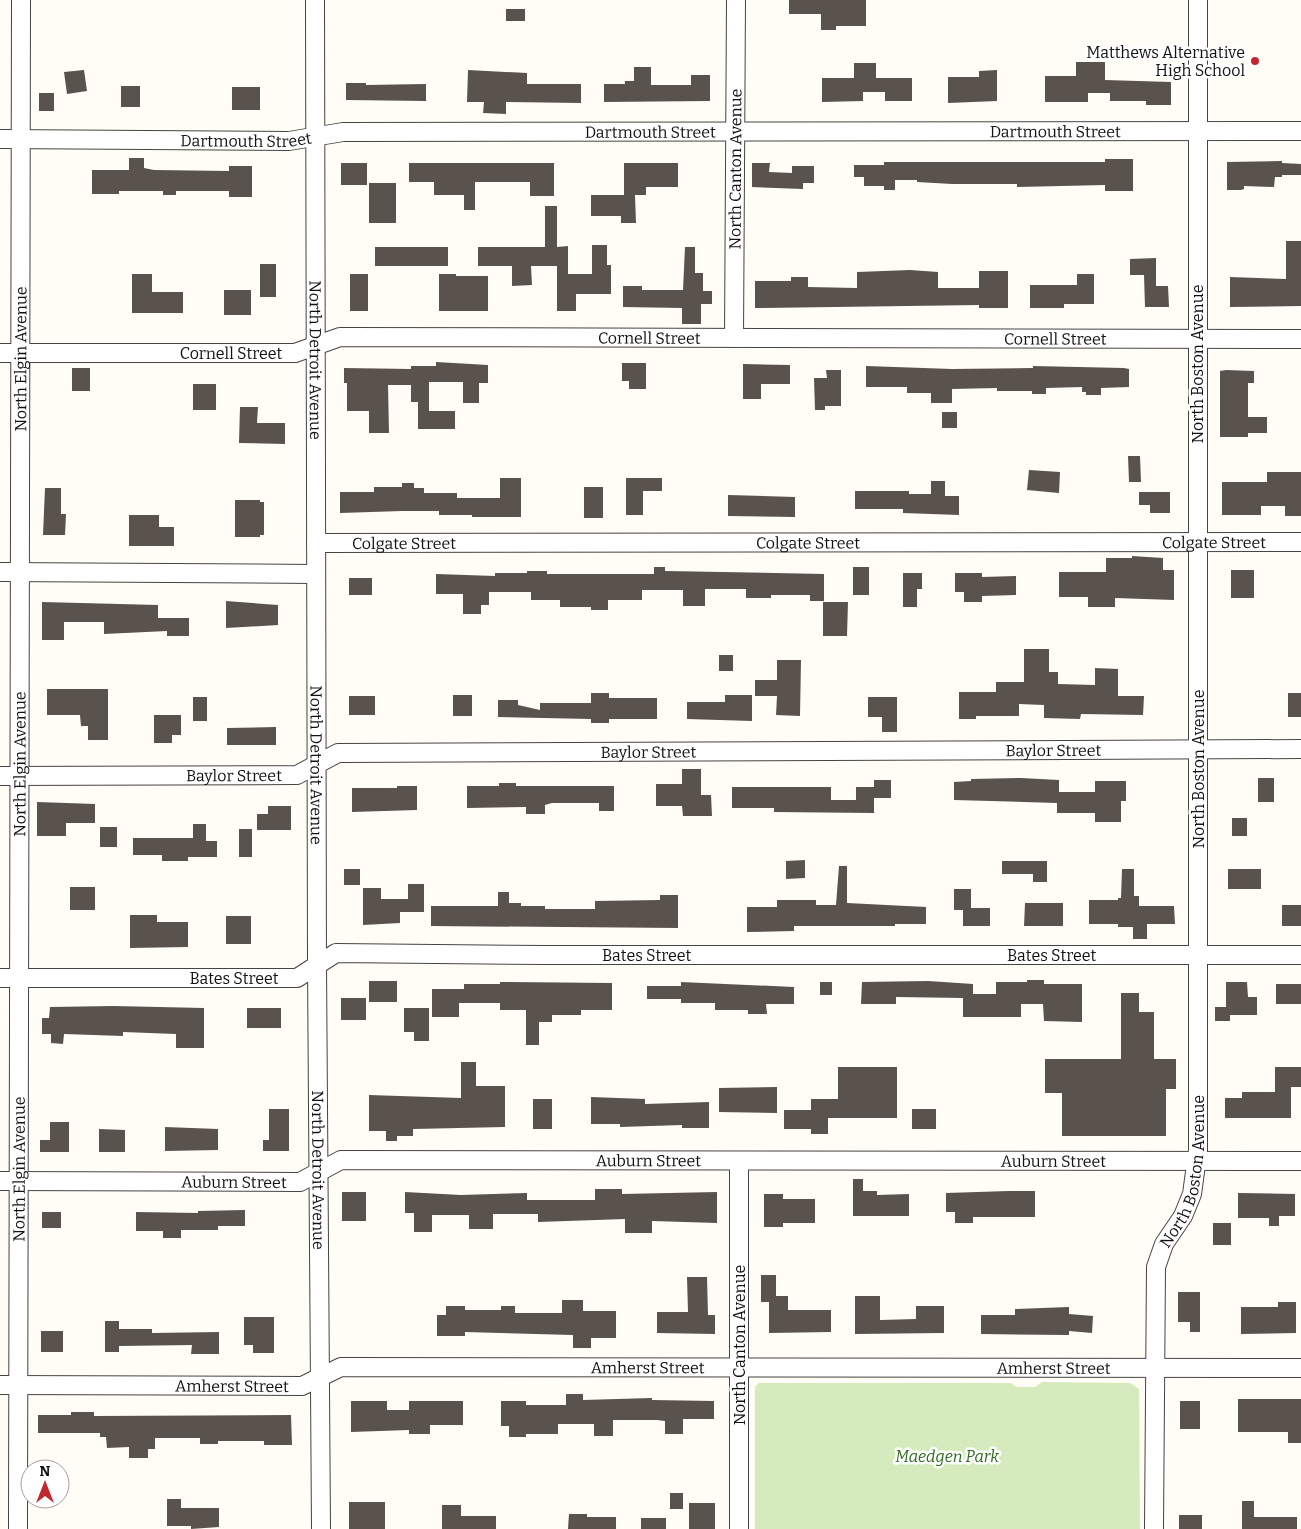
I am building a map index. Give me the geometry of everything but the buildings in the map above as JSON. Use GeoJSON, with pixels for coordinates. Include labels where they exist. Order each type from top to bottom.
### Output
{"type":"FeatureCollection","features":[{"type":"Feature","properties":{"kind":"street","name":"North Elgin Avenue"},"geometry":{"type":"LineString","coordinates":[[18,1529],[21,0]]}},
{"type":"Feature","properties":{"kind":"street","name":"North Detroit Avenue"},"geometry":{"type":"LineString","coordinates":[[315,0],[317,965],[322,1529]]}},
{"type":"Feature","properties":{"kind":"street","name":"North Canton Avenue"},"geometry":{"type":"LineString","coordinates":[[734,338],[736,0]]}},
{"type":"Feature","properties":{"kind":"street","name":"North Boston Avenue"},"geometry":{"type":"LineString","coordinates":[[1154,1529],[1156,1266],[1164,1244],[1183,1216],[1192,1194],[1196,1161],[1199,955],[1198,0]]}},
{"type":"Feature","properties":{"kind":"street","name":"Dartmouth Street"},"geometry":{"type":"LineString","coordinates":[[0,139],[289,141],[343,132],[1301,131]]}},
{"type":"Feature","properties":{"kind":"street","name":"Cornell Street"},"geometry":{"type":"LineString","coordinates":[[0,353],[295,353],[340,337],[1301,339]]}},
{"type":"Feature","properties":{"kind":"street","name":"Colgate Street"},"geometry":{"type":"LineString","coordinates":[[316,543],[1301,542]]}},
{"type":"Feature","properties":{"kind":"street"},"geometry":{"type":"LineString","coordinates":[[0,572],[316,574]]}},
{"type":"Feature","properties":{"kind":"street","name":"Baylor Street"},"geometry":{"type":"LineString","coordinates":[[0,776],[297,776],[338,753],[1301,750]]}},
{"type":"Feature","properties":{"kind":"street","name":"Bates Street"},"geometry":{"type":"LineString","coordinates":[[0,978],[297,978],[336,953],[1301,955]]}},
{"type":"Feature","properties":{"kind":"street","name":"Auburn Street"},"geometry":{"type":"LineString","coordinates":[[0,1181],[300,1182],[342,1160],[1301,1161]]}},
{"type":"Feature","properties":{"kind":"street","name":"North Canton Avenue"},"geometry":{"type":"LineString","coordinates":[[739,1161],[739,1529]]}},
{"type":"Feature","properties":{"kind":"street","name":"Amherst Street"},"geometry":{"type":"LineString","coordinates":[[0,1385],[302,1386],[341,1367],[1301,1368]]}},
{"type":"Feature","properties":{"kind":"green space","name":"Maedgen Park"},"geometry":{"type":"Polygon","coordinates":[[[1042,1382],[1130,1383],[1139,1389],[1140,1529],[755,1529],[755,1387],[759,1383],[1011,1383],[1016,1387],[1035,1387],[1042,1382]]]}},
{"type":"Feature","properties":{"kind":"place","name":"Matthews Alternative High School"},"geometry":{"type":"Point","coordinates":[1255,61]}}]}
